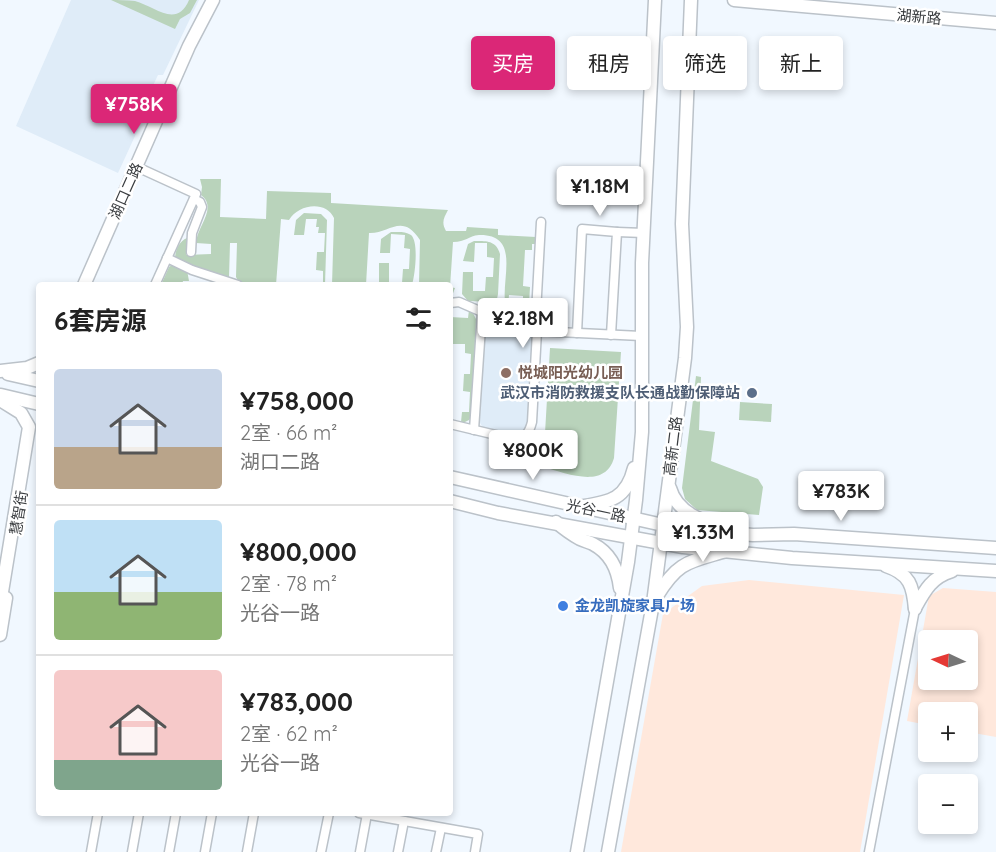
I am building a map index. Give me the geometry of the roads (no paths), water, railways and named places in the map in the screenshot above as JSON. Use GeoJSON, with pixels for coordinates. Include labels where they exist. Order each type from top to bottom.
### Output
{"type":"FeatureCollection","features":[{"type":"Feature","properties":{"kind":"main road","name":"湖口二路"},"geometry":{"type":"LineString","coordinates":[[85,282],[189,46],[213,0]]}},
{"type":"Feature","properties":{"kind":"main road","name":"高新二路"},"geometry":{"type":"LineString","coordinates":[[577,852],[634,519],[642,432],[641,336],[644,233],[656,0]]}},
{"type":"Feature","properties":{"kind":"main road","name":"高新二路"},"geometry":{"type":"LineString","coordinates":[[608,852],[653,603],[687,327],[682,224],[691,0]]}},
{"type":"Feature","properties":{"kind":"main road","name":"湖新路"},"geometry":{"type":"LineString","coordinates":[[734,0],[996,23]]}},
{"type":"Feature","properties":{"kind":"main road"},"geometry":{"type":"LineString","coordinates":[[0,371],[27,368],[36,364]]}},
{"type":"Feature","properties":{"kind":"main road"},"geometry":{"type":"LineString","coordinates":[[0,371],[36,380]]}},
{"type":"Feature","properties":{"kind":"main road"},"geometry":{"type":"LineString","coordinates":[[0,397],[36,403]]}},
{"type":"Feature","properties":{"kind":"main road","name":"慧智街"},"geometry":{"type":"LineString","coordinates":[[0,397],[21,413],[28,427],[0,604]]}},
{"type":"Feature","properties":{"kind":"main road"},"geometry":{"type":"LineString","coordinates":[[578,507],[609,502],[622,493],[631,479],[642,432]]}},
{"type":"Feature","properties":{"kind":"main road","name":"慧智街"},"geometry":{"type":"LineString","coordinates":[[0,635],[23,487],[31,445],[36,435]]}},
{"type":"Feature","properties":{"kind":"main road","name":"光谷一路"},"geometry":{"type":"LineString","coordinates":[[453,478],[685,530],[741,534],[794,534],[996,548]]}},
{"type":"Feature","properties":{"kind":"main road"},"geometry":{"type":"LineString","coordinates":[[669,483],[673,499],[684,510],[741,534]]}},
{"type":"Feature","properties":{"kind":"main road","name":"光谷一路"},"geometry":{"type":"LineString","coordinates":[[453,502],[498,513],[556,522],[631,538],[726,552],[996,571]]}},
{"type":"Feature","properties":{"kind":"main road"},"geometry":{"type":"LineString","coordinates":[[556,522],[581,540],[592,543],[605,552],[619,576],[622,597]]}},
{"type":"Feature","properties":{"kind":"main road"},"geometry":{"type":"LineString","coordinates":[[653,603],[674,570],[684,564],[726,552]]}},
{"type":"Feature","properties":{"kind":"main road"},"geometry":{"type":"LineString","coordinates":[[876,563],[896,569],[907,578],[913,590],[915,609]]}},
{"type":"Feature","properties":{"kind":"main road"},"geometry":{"type":"LineString","coordinates":[[915,609],[924,590],[932,581],[941,575],[959,569]]}},
{"type":"Feature","properties":{"kind":"street"},"geometry":{"type":"LineString","coordinates":[[137,167],[196,194],[156,282]]}},
{"type":"Feature","properties":{"kind":"street"},"geometry":{"type":"LineString","coordinates":[[191,252],[192,233],[202,207],[200,202],[194,199]]}},
{"type":"Feature","properties":{"kind":"street"},"geometry":{"type":"LineString","coordinates":[[453,425],[513,439],[522,438],[530,432],[541,222]]}},
{"type":"Feature","properties":{"kind":"street"},"geometry":{"type":"LineString","coordinates":[[577,333],[582,230],[644,233]]}},
{"type":"Feature","properties":{"kind":"street"},"geometry":{"type":"LineString","coordinates":[[611,335],[617,231]]}},
{"type":"Feature","properties":{"kind":"street"},"geometry":{"type":"LineString","coordinates":[[167,258],[192,270],[229,282]]}},
{"type":"Feature","properties":{"kind":"street"},"geometry":{"type":"LineString","coordinates":[[453,303],[459,302],[482,312],[500,309],[536,313]]}},
{"type":"Feature","properties":{"kind":"street"},"geometry":{"type":"LineString","coordinates":[[474,430],[482,312]]}},
{"type":"Feature","properties":{"kind":"street"},"geometry":{"type":"LineString","coordinates":[[537,331],[641,336]]}},
{"type":"Feature","properties":{"kind":"street"},"geometry":{"type":"LineString","coordinates":[[869,852],[915,609]]}},
{"type":"Feature","properties":{"kind":"street"},"geometry":{"type":"LineString","coordinates":[[91,852],[97,816]]}},
{"type":"Feature","properties":{"kind":"street"},"geometry":{"type":"LineString","coordinates":[[132,852],[138,816]]}},
{"type":"Feature","properties":{"kind":"street"},"geometry":{"type":"LineString","coordinates":[[169,852],[175,816]]}},
{"type":"Feature","properties":{"kind":"street"},"geometry":{"type":"LineString","coordinates":[[206,852],[212,816]]}},
{"type":"Feature","properties":{"kind":"street"},"geometry":{"type":"LineString","coordinates":[[247,852],[253,816]]}},
{"type":"Feature","properties":{"kind":"street"},"geometry":{"type":"LineString","coordinates":[[321,852],[327,816]]}},
{"type":"Feature","properties":{"kind":"street"},"geometry":{"type":"LineString","coordinates":[[360,852],[363,816]]}},
{"type":"Feature","properties":{"kind":"street"},"geometry":{"type":"LineString","coordinates":[[375,816],[478,834],[475,852]]}},
{"type":"Feature","properties":{"kind":"street"},"geometry":{"type":"LineString","coordinates":[[398,852],[404,821]]}},
{"type":"Feature","properties":{"kind":"street"},"geometry":{"type":"LineString","coordinates":[[436,852],[441,828]]}},
{"type":"Feature","properties":{"kind":"place","name":"悦城阳光幼儿园"},"geometry":{"type":"Point","coordinates":[506,373]}},
{"type":"Feature","properties":{"kind":"place","name":"武汉市消防救援支队长通战勤保障站"},"geometry":{"type":"Point","coordinates":[752,393]}},
{"type":"Feature","properties":{"kind":"place","name":"金龙凯旋家具广场"},"geometry":{"type":"Point","coordinates":[563,606]}}]}
